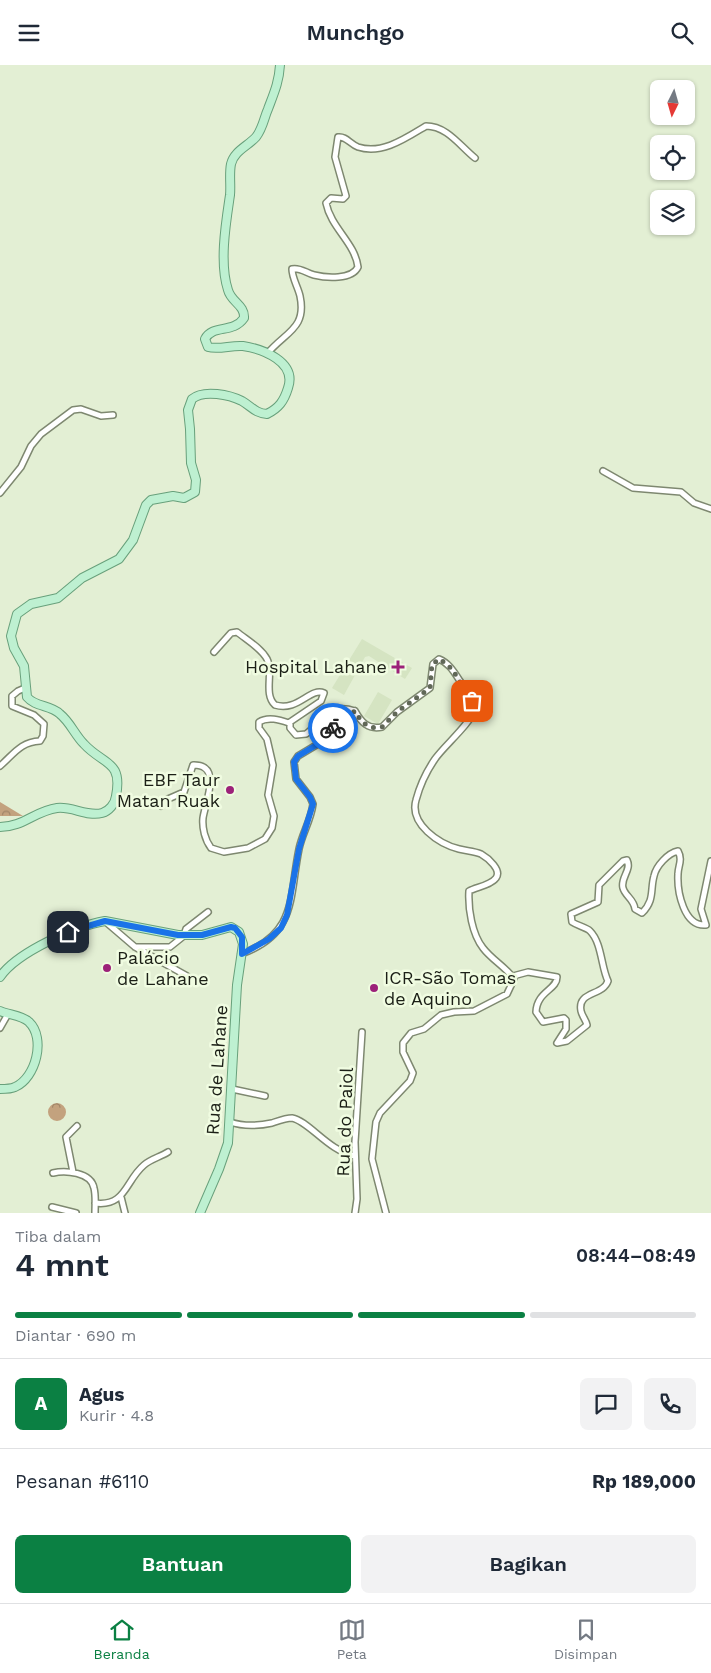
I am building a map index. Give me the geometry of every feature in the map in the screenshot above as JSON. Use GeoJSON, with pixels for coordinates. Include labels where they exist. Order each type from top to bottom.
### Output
{"type":"FeatureCollection","features":[{"type":"Feature","properties":{"kind":"main road"},"geometry":{"type":"LineString","coordinates":[[0,827],[16,826],[41,813],[57,808],[66,808],[92,814],[104,813],[110,809],[116,798],[118,779],[113,766],[84,745],[60,713],[29,700],[25,688],[24,666],[14,648],[11,636],[17,615],[31,604],[58,598],[82,578],[119,559],[133,540],[146,505],[151,499],[173,496],[184,498],[195,492],[196,480],[190,463],[188,410],[192,399],[196,396],[212,394],[234,398],[259,413],[267,414],[280,405],[290,384],[286,367],[267,354],[243,346],[208,347],[205,339],[212,331],[235,327],[244,318],[242,308],[233,300],[228,291],[226,281],[226,218],[230,193],[231,163],[235,155],[256,137],[263,125],[275,95],[280,65]]}},
{"type":"Feature","properties":{"kind":"main road"},"geometry":{"type":"LineString","coordinates":[[0,977],[11,966],[52,939],[80,927],[105,921],[185,935],[202,935],[224,928],[235,928],[242,937],[242,954]]}},
{"type":"Feature","properties":{"kind":"main road","name":"Rua de Lahane"},"geometry":{"type":"LineString","coordinates":[[200,1213],[228,1143],[237,985],[242,954]]}},
{"type":"Feature","properties":{"kind":"main road"},"geometry":{"type":"LineString","coordinates":[[0,1011],[24,1019],[32,1026],[38,1037],[38,1051],[26,1079],[15,1088],[0,1089]]}},
{"type":"Feature","properties":{"kind":"street"},"geometry":{"type":"LineString","coordinates":[[267,354],[280,339],[298,325],[301,318],[300,296],[292,269],[298,268],[312,275],[341,277],[353,274],[358,267],[353,250],[335,226],[326,203],[331,198],[343,199],[346,197],[335,157],[338,137],[344,137],[353,145],[374,149],[392,144],[426,126],[432,126],[457,141],[475,158]]}},
{"type":"Feature","properties":{"kind":"street"},"geometry":{"type":"LineString","coordinates":[[0,493],[21,467],[31,447],[41,434],[73,410],[81,409],[101,416],[113,415]]}},
{"type":"Feature","properties":{"kind":"street"},"geometry":{"type":"LineString","coordinates":[[603,471],[633,488],[675,491],[703,507],[711,509]]}},
{"type":"Feature","properties":{"kind":"street"},"geometry":{"type":"LineString","coordinates":[[214,652],[232,633],[237,633],[257,648],[266,657],[270,665],[270,698],[275,705],[291,706],[315,693],[324,693],[321,701],[296,716],[289,723]]}},
{"type":"Feature","properties":{"kind":"street"},"geometry":{"type":"LineString","coordinates":[[355,711],[361,722],[369,726],[382,727],[397,712],[430,688],[432,664],[440,659],[452,669],[472,701],[474,710],[470,719],[436,758],[423,778],[414,806],[420,824],[443,843],[482,855],[495,867],[498,873],[497,877],[469,891],[469,902],[474,926],[483,949],[513,976],[514,982],[507,994],[474,1011],[454,1011],[441,1015],[424,1029],[411,1033],[406,1038],[403,1051],[413,1073],[410,1081],[380,1113],[374,1131],[372,1159],[386,1213]]}},
{"type":"Feature","properties":{"kind":"street"},"geometry":{"type":"LineString","coordinates":[[0,765],[17,748],[31,741],[40,741],[43,736],[44,724],[34,715],[12,706],[12,696],[25,688]]}},
{"type":"Feature","properties":{"kind":"street"},"geometry":{"type":"LineString","coordinates":[[161,806],[168,799],[184,792],[191,766],[200,765],[208,772],[211,781],[203,821],[205,836],[211,848],[219,851],[235,851],[259,843],[270,832],[274,816],[268,795],[274,765],[267,739],[259,728],[259,722],[263,719],[278,719],[289,723],[293,732],[301,736],[311,731],[321,717],[337,709],[355,711]]}},
{"type":"Feature","properties":{"kind":"street"},"geometry":{"type":"LineString","coordinates":[[242,954],[269,939],[281,928],[287,915],[299,849],[313,804],[296,779],[294,762],[298,756],[323,741],[339,720],[355,711]]}},
{"type":"Feature","properties":{"kind":"street"},"geometry":{"type":"LineString","coordinates":[[513,976],[528,972],[557,977],[556,984],[538,1000],[536,1012],[543,1022],[564,1018],[566,1020],[566,1029],[557,1043],[567,1041],[587,1025],[581,1013],[580,1004],[584,998],[601,990],[608,981],[595,938],[589,930],[572,922],[572,913],[598,902],[599,885],[623,861],[627,860],[628,869],[622,886],[630,896],[634,909],[642,913],[650,902],[654,890],[654,876],[666,858],[672,852],[678,851],[681,861],[678,873],[679,887],[686,911],[692,921],[701,926],[706,925],[701,909],[711,861]]}},
{"type":"Feature","properties":{"kind":"street"},"geometry":{"type":"LineString","coordinates":[[135,947],[170,947],[185,935],[186,929],[208,912]]}},
{"type":"Feature","properties":{"kind":"street"},"geometry":{"type":"LineString","coordinates":[[105,921],[135,947],[187,976]]}},
{"type":"Feature","properties":{"kind":"street"},"geometry":{"type":"LineString","coordinates":[[0,1028],[8,1015]]}},
{"type":"Feature","properties":{"kind":"street","name":"Rua do Paiol"},"geometry":{"type":"LineString","coordinates":[[355,1213],[357,1199],[352,1156],[362,1032]]}},
{"type":"Feature","properties":{"kind":"street"},"geometry":{"type":"LineString","coordinates":[[232,1089],[265,1096]]}},
{"type":"Feature","properties":{"kind":"street"},"geometry":{"type":"LineString","coordinates":[[230,1122],[240,1125],[255,1125],[291,1118],[302,1123],[340,1152],[352,1156]]}},
{"type":"Feature","properties":{"kind":"street"},"geometry":{"type":"LineString","coordinates":[[73,1172],[66,1137],[77,1126]]}},
{"type":"Feature","properties":{"kind":"street"},"geometry":{"type":"LineString","coordinates":[[95,1203],[108,1203],[121,1197],[144,1165],[168,1152]]}},
{"type":"Feature","properties":{"kind":"street"},"geometry":{"type":"LineString","coordinates":[[53,1173],[64,1170],[73,1172],[91,1182],[94,1187],[96,1213]]}},
{"type":"Feature","properties":{"kind":"street"},"geometry":{"type":"LineString","coordinates":[[121,1197],[125,1213]]}},
{"type":"Feature","properties":{"kind":"street"},"geometry":{"type":"LineString","coordinates":[[52,1207],[76,1213]]}},
{"type":"Feature","properties":{"kind":"shaded area","name":"Hospital Lahane"},"geometry":{"type":"Polygon","coordinates":[[[362,639],[412,668],[405,679],[369,656],[365,657],[344,695],[332,688],[362,639]]]}},
{"type":"Feature","properties":{"kind":"shaded area","name":"Hospital Lahane"},"geometry":{"type":"Polygon","coordinates":[[[378,692],[392,700],[378,724],[364,716],[378,692]]]}},
{"type":"Feature","properties":{"kind":"green space"},"geometry":{"type":"Polygon","coordinates":[[[0,802],[23,816],[0,816],[0,802]]]}},
{"type":"Feature","properties":{"kind":"green space"},"geometry":{"type":"Polygon","coordinates":[[[53,1103],[61,1103],[66,1108],[64,1119],[53,1121],[48,1116],[48,1108],[53,1103]]]}},
{"type":"Feature","properties":{"kind":"way so far"},"geometry":{"type":"LineString","coordinates":[[333,728],[339,720],[355,711],[361,722],[377,728],[382,727],[397,712],[430,688],[432,664],[440,659],[452,669],[472,701]]}},
{"type":"Feature","properties":{"kind":"place","name":"Hospital Lahane"},"geometry":{"type":"Point","coordinates":[398,667]}},
{"type":"Feature","properties":{"kind":"place","name":"EBF Taur Matan Ruak"},"geometry":{"type":"Point","coordinates":[230,790]}},
{"type":"Feature","properties":{"kind":"place","name":"Palácio de Lahane"},"geometry":{"type":"Point","coordinates":[107,968]}},
{"type":"Feature","properties":{"kind":"place","name":"ICR-São Tomas de Aquino"},"geometry":{"type":"Point","coordinates":[374,988]}},
{"type":"Feature","properties":{"kind":"route"},"geometry":{"type":"LineString","coordinates":[[68,932],[105,921],[178,935],[202,935],[231,927],[235,928],[242,937],[242,954],[258,947],[277,933],[285,920],[288,910],[301,840],[310,818],[313,804],[310,797],[299,785],[293,765],[298,756],[323,741],[333,728]]}}]}
